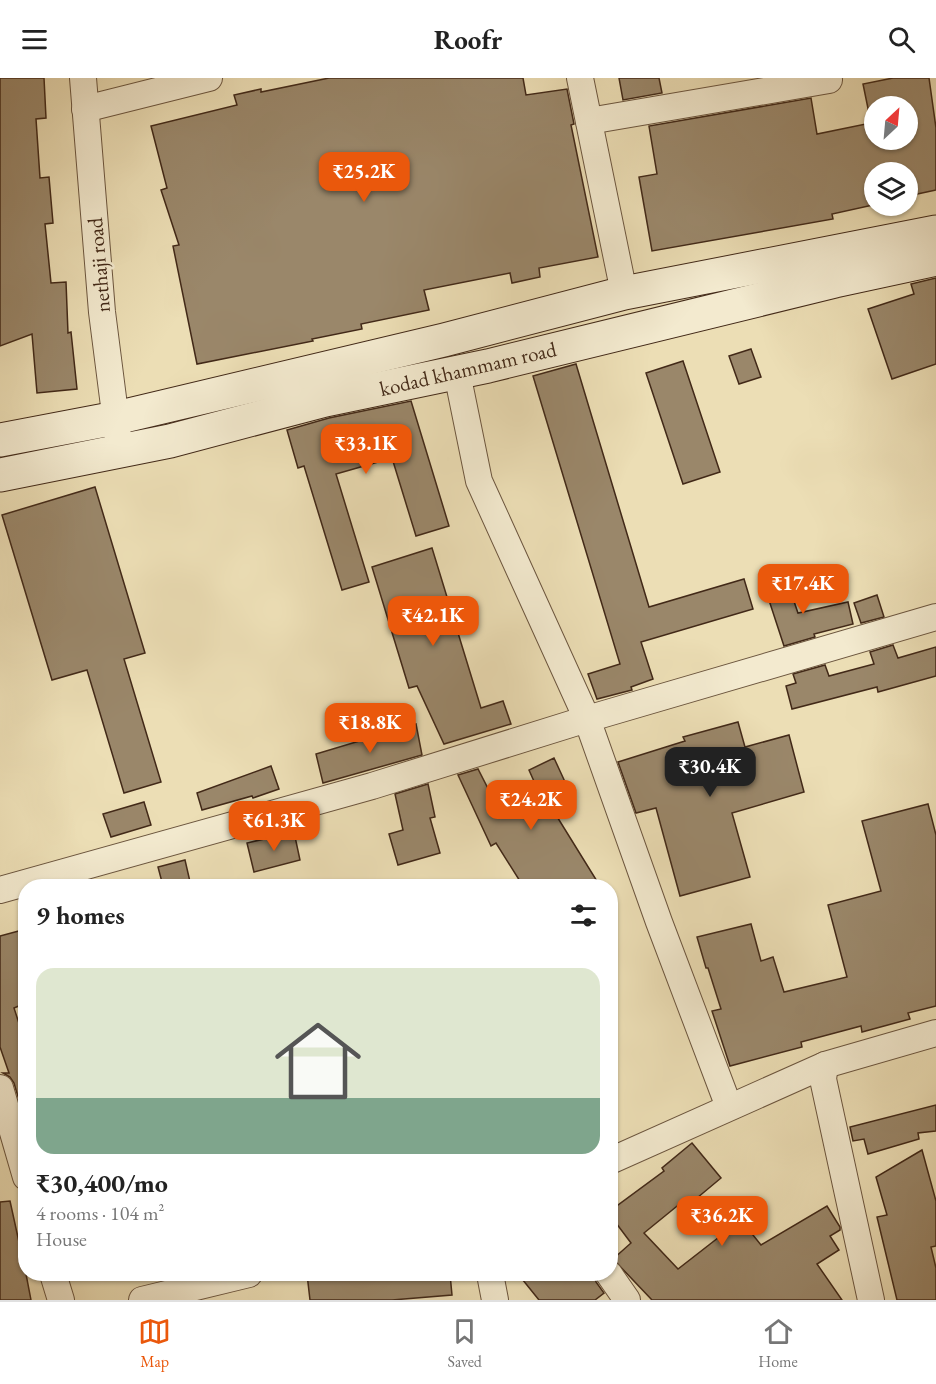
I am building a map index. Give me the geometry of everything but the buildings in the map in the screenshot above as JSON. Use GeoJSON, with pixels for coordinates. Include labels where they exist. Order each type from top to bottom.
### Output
{"type":"FeatureCollection","features":[{"type":"Feature","properties":{"kind":"main road","name":"kodad khammam road"},"geometry":{"type":"LineString","coordinates":[[0,440],[116,418],[444,340],[624,293],[936,232]]}},
{"type":"Feature","properties":{"kind":"main road","name":"kodad khammam road"},"geometry":{"type":"LineString","coordinates":[[0,475],[170,441],[325,400],[457,373],[835,281],[936,259]]}},
{"type":"Feature","properties":{"kind":"street","name":"nethaji road"},"geometry":{"type":"LineString","coordinates":[[83,78],[102,312],[120,452]]}},
{"type":"Feature","properties":{"kind":"street"},"geometry":{"type":"LineString","coordinates":[[85,109],[209,78]]}},
{"type":"Feature","properties":{"kind":"street"},"geometry":{"type":"LineString","coordinates":[[580,78],[624,293]]}},
{"type":"Feature","properties":{"kind":"street"},"geometry":{"type":"LineString","coordinates":[[589,121],[829,80]]}},
{"type":"Feature","properties":{"kind":"street"},"geometry":{"type":"LineString","coordinates":[[457,373],[479,481],[586,719],[729,1107]]}},
{"type":"Feature","properties":{"kind":"street"},"geometry":{"type":"LineString","coordinates":[[39,879],[372,786],[586,719],[936,617]]}},
{"type":"Feature","properties":{"kind":"street"},"geometry":{"type":"LineString","coordinates":[[0,890],[18,885]]}},
{"type":"Feature","properties":{"kind":"street"},"geometry":{"type":"LineString","coordinates":[[618,1157],[825,1065],[936,1033]]}},
{"type":"Feature","properties":{"kind":"street"},"geometry":{"type":"LineString","coordinates":[[825,1065],[823,1078],[871,1300]]}},
{"type":"Feature","properties":{"kind":"street"},"geometry":{"type":"LineString","coordinates":[[0,1088],[18,1150]]}},
{"type":"Feature","properties":{"kind":"street"},"geometry":{"type":"LineString","coordinates":[[55,1281],[61,1300]]}},
{"type":"Feature","properties":{"kind":"street"},"geometry":{"type":"LineString","coordinates":[[141,1300],[191,1281]]}},
{"type":"Feature","properties":{"kind":"street"},"geometry":{"type":"LineString","coordinates":[[491,1281],[495,1300]]}},
{"type":"Feature","properties":{"kind":"street"},"geometry":{"type":"LineString","coordinates":[[614,1281],[627,1300]]}}]}
